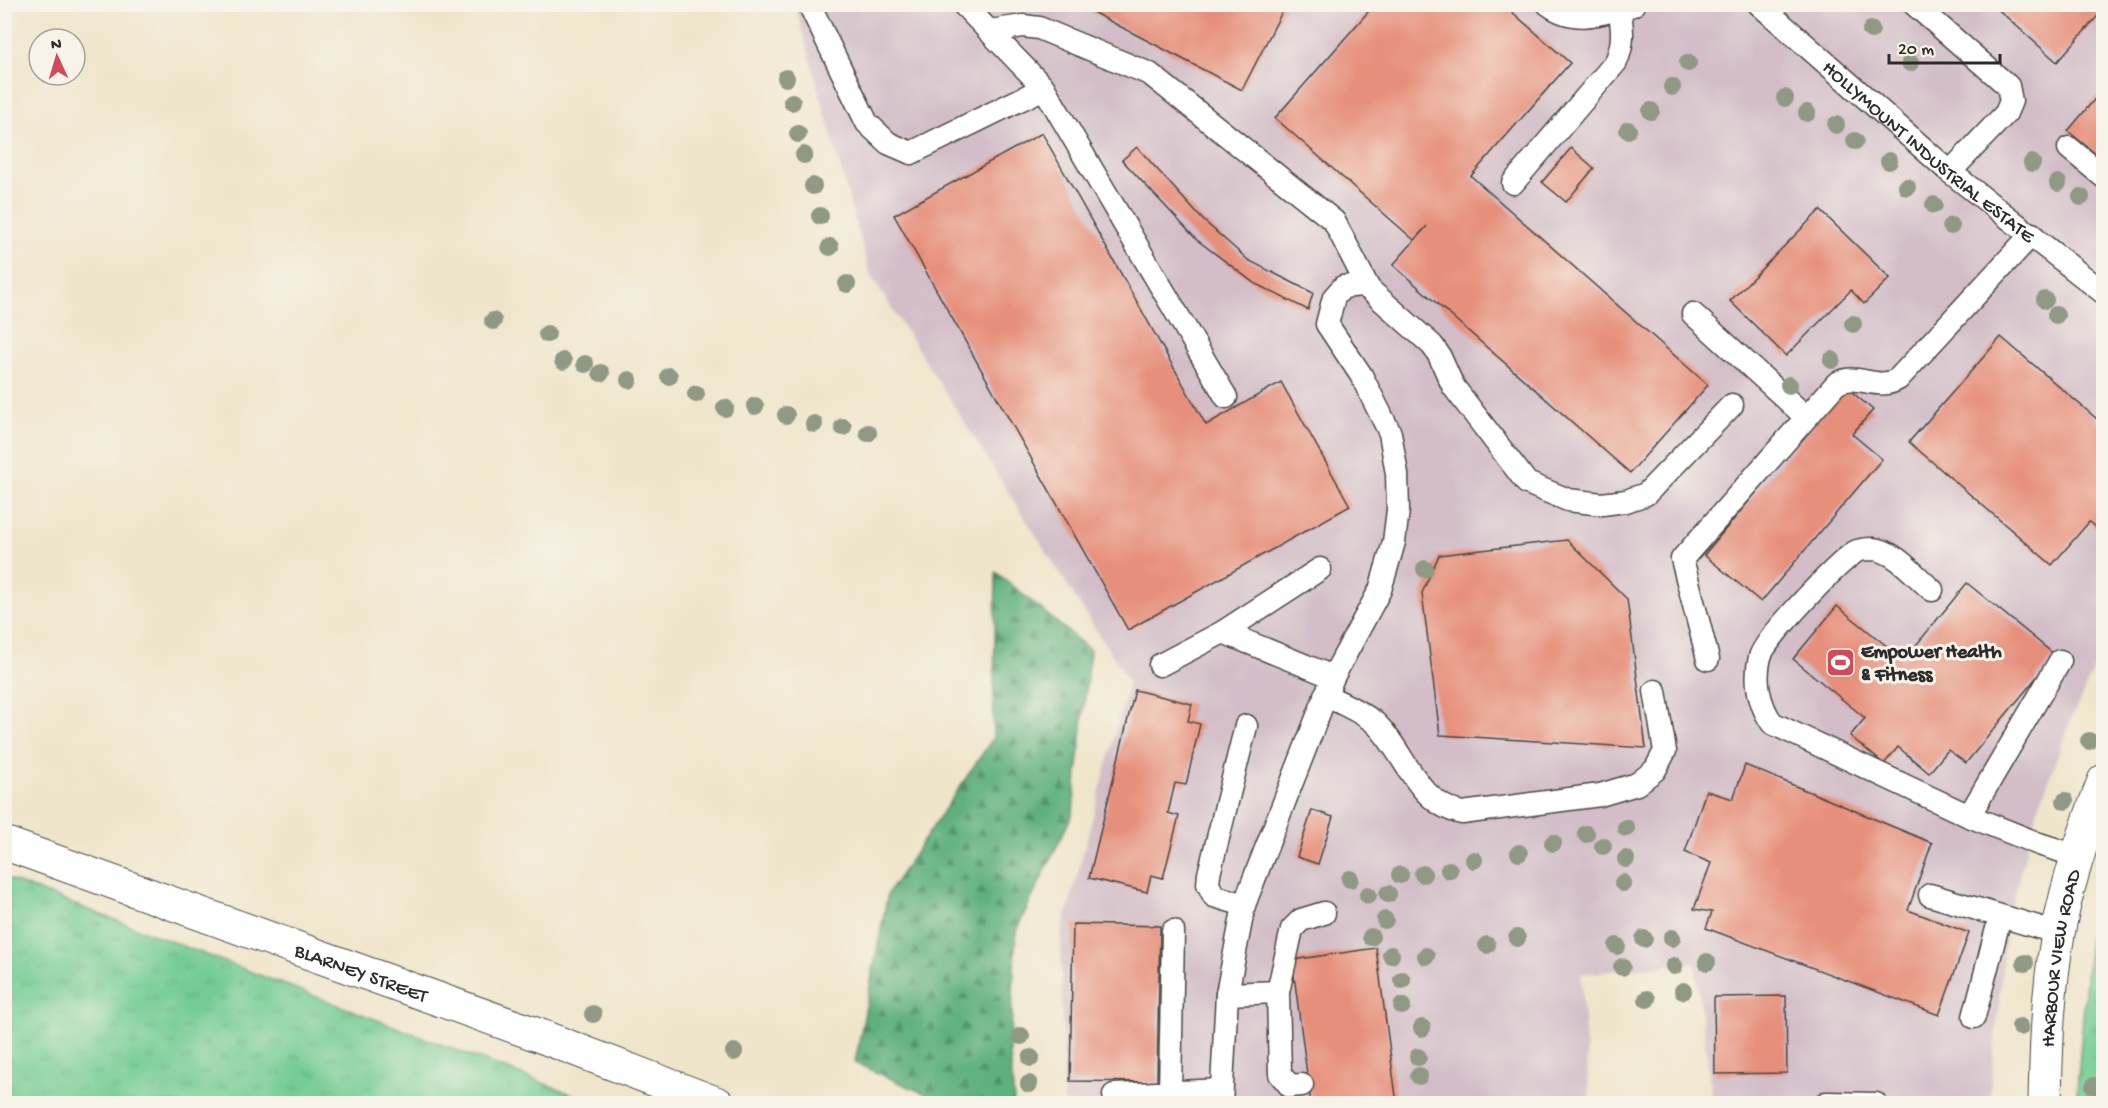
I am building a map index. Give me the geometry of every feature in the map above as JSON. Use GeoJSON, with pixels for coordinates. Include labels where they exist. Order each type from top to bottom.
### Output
{"type":"FeatureCollection","features":[{"type":"Feature","properties":{"kind":"street","name":"HARBOUR VIEW ROAD"},"geometry":{"type":"LineString","coordinates":[[2045,1104],[2050,993],[2058,933],[2078,856],[2103,781]]}},
{"type":"Feature","properties":{"kind":"street","name":"BLARNEY STREET"},"geometry":{"type":"LineString","coordinates":[[4,843],[538,1035],[718,1104]]}},
{"type":"Feature","properties":{"kind":"lane"},"geometry":{"type":"LineString","coordinates":[[809,4],[867,123],[888,143],[898,149],[911,153],[1044,88]]}},
{"type":"Feature","properties":{"kind":"lane"},"geometry":{"type":"LineString","coordinates":[[963,4],[1044,88],[1226,397]]}},
{"type":"Feature","properties":{"kind":"lane"},"geometry":{"type":"LineString","coordinates":[[1513,183],[1616,62],[1623,46],[1627,7],[1574,17],[1562,14],[1548,4]]}},
{"type":"Feature","properties":{"kind":"lane","name":"HOLLYMOUNT INDUSTRIAL ESTATE"},"geometry":{"type":"LineString","coordinates":[[1759,4],[1950,172],[2032,234],[2103,293]]}},
{"type":"Feature","properties":{"kind":"lane"},"geometry":{"type":"LineString","coordinates":[[1914,4],[2008,86],[2011,101],[2006,114],[1950,172]]}},
{"type":"Feature","properties":{"kind":"lane"},"geometry":{"type":"LineString","coordinates":[[990,31],[1023,26],[1039,28],[1150,74],[1334,221],[1369,289]]}},
{"type":"Feature","properties":{"kind":"lane"},"geometry":{"type":"LineString","coordinates":[[2068,148],[2103,177]]}},
{"type":"Feature","properties":{"kind":"lane"},"geometry":{"type":"LineString","coordinates":[[1708,659],[1682,559],[1836,384],[1846,379],[1881,385],[1898,379],[2032,234]]}},
{"type":"Feature","properties":{"kind":"lane"},"geometry":{"type":"LineString","coordinates":[[1114,1095],[1170,1093],[1221,1097],[1227,994],[1244,905],[1329,686],[1380,590],[1394,542],[1398,510],[1395,453],[1390,433],[1361,375],[1327,324],[1334,297],[1343,287],[1361,285],[1369,289],[1432,345],[1439,354],[1453,386],[1527,483],[1568,500],[1602,504],[1626,501],[1646,494],[1732,405]]}},
{"type":"Feature","properties":{"kind":"lane"},"geometry":{"type":"LineString","coordinates":[[1693,314],[1806,417]]}},
{"type":"Feature","properties":{"kind":"lane"},"geometry":{"type":"LineString","coordinates":[[1932,590],[1888,553],[1874,549],[1858,550],[1839,564],[1774,635],[1761,655],[1757,675],[1763,710],[1772,723],[1969,816],[2039,844],[2078,856]]}},
{"type":"Feature","properties":{"kind":"lane"},"geometry":{"type":"LineString","coordinates":[[1160,665],[1223,632],[1320,569]]}},
{"type":"Feature","properties":{"kind":"lane"},"geometry":{"type":"LineString","coordinates":[[1223,632],[1329,686],[1374,723],[1418,783],[1451,810],[1462,813],[1600,795],[1637,784],[1655,770],[1665,751],[1655,691]]}},
{"type":"Feature","properties":{"kind":"lane"},"geometry":{"type":"LineString","coordinates":[[1969,816],[2060,661]]}},
{"type":"Feature","properties":{"kind":"lane"},"geometry":{"type":"LineString","coordinates":[[1244,905],[1214,896],[1208,884],[1219,826],[1246,726]]}},
{"type":"Feature","properties":{"kind":"lane"},"geometry":{"type":"LineString","coordinates":[[1930,895],[2058,933]]}},
{"type":"Feature","properties":{"kind":"lane"},"geometry":{"type":"LineString","coordinates":[[1302,1085],[1290,1086],[1280,1074],[1278,992],[1292,929],[1301,920],[1324,913]]}},
{"type":"Feature","properties":{"kind":"lane"},"geometry":{"type":"LineString","coordinates":[[1974,1017],[2000,917]]}},
{"type":"Feature","properties":{"kind":"lane"},"geometry":{"type":"LineString","coordinates":[[1170,1093],[1173,931]]}},
{"type":"Feature","properties":{"kind":"lane"},"geometry":{"type":"LineString","coordinates":[[1227,994],[1278,992]]}},
{"type":"Feature","properties":{"kind":"lane"},"geometry":{"type":"LineString","coordinates":[[1826,1103],[1876,1104]]}},
{"type":"Feature","properties":{"kind":"shaded area"},"geometry":{"type":"Polygon","coordinates":[[[795,5],[2103,5],[2103,649],[2072,717],[2034,820],[2006,929],[1989,1103],[1713,1103],[1695,963],[1581,974],[1590,1103],[1064,1103],[1061,936],[1129,682],[870,274],[795,5]]]}},
{"type":"Feature","properties":{"kind":"green space"},"geometry":{"type":"Polygon","coordinates":[[[996,572],[1090,650],[1073,813],[1016,931],[1010,1054],[1014,1103],[946,1103],[855,1063],[888,893],[993,738],[996,572]]]}},
{"type":"Feature","properties":{"kind":"green space"},"geometry":{"type":"Polygon","coordinates":[[[2103,871],[2103,1103],[2076,1103],[2091,919],[2097,885],[2103,871]]]}},
{"type":"Feature","properties":{"kind":"green space"},"geometry":{"type":"Polygon","coordinates":[[[5,878],[595,1103],[5,1103],[5,878]]]}},
{"type":"Feature","properties":{"kind":"building"},"geometry":{"type":"Polygon","coordinates":[[[1077,4],[1286,4],[1242,90],[1077,4]]]}},
{"type":"Feature","properties":{"kind":"building"},"geometry":{"type":"Polygon","coordinates":[[[1375,4],[1503,4],[1570,63],[1471,176],[1708,385],[1630,473],[1393,265],[1427,226],[1414,240],[1275,118],[1375,4]]]}},
{"type":"Feature","properties":{"kind":"building"},"geometry":{"type":"Polygon","coordinates":[[[1992,4],[2104,4],[2104,9],[2057,62],[1992,4]]]}},
{"type":"Feature","properties":{"kind":"building"},"geometry":{"type":"Polygon","coordinates":[[[2104,88],[2104,161],[2068,131],[2104,88]]]}},
{"type":"Feature","properties":{"kind":"building"},"geometry":{"type":"Polygon","coordinates":[[[1042,133],[1206,425],[1281,382],[1350,506],[1128,630],[894,215],[1042,133]]]}},
{"type":"Feature","properties":{"kind":"building"},"geometry":{"type":"Polygon","coordinates":[[[1137,147],[1203,220],[1248,260],[1313,293],[1308,310],[1254,283],[1197,240],[1122,160],[1137,147]]]}},
{"type":"Feature","properties":{"kind":"building"},"geometry":{"type":"Polygon","coordinates":[[[1571,148],[1594,168],[1566,202],[1542,182],[1571,148]]]}},
{"type":"Feature","properties":{"kind":"building"},"geometry":{"type":"Polygon","coordinates":[[[1820,210],[1890,278],[1864,304],[1851,290],[1786,356],[1730,301],[1820,210]]]}},
{"type":"Feature","properties":{"kind":"building"},"geometry":{"type":"Polygon","coordinates":[[[2001,337],[2104,425],[2104,534],[2089,522],[2052,565],[1909,442],[2001,337]]]}},
{"type":"Feature","properties":{"kind":"building"},"geometry":{"type":"Polygon","coordinates":[[[1845,386],[1873,410],[1852,434],[1882,459],[1761,602],[1704,555],[1845,386]]]}},
{"type":"Feature","properties":{"kind":"building"},"geometry":{"type":"Polygon","coordinates":[[[1567,540],[1627,599],[1646,748],[1440,735],[1422,593],[1439,555],[1567,540]]]}},
{"type":"Feature","properties":{"kind":"building"},"geometry":{"type":"Polygon","coordinates":[[[1967,583],[2055,655],[1966,763],[1948,750],[1929,773],[1898,747],[1884,764],[1850,736],[1865,718],[1793,659],[1837,606],[1904,660],[1967,583]]]}},
{"type":"Feature","properties":{"kind":"building"},"geometry":{"type":"Polygon","coordinates":[[[1135,690],[1192,704],[1188,721],[1200,724],[1186,785],[1175,783],[1168,813],[1179,816],[1163,878],[1151,875],[1147,892],[1089,878],[1135,690]]]}},
{"type":"Feature","properties":{"kind":"building"},"geometry":{"type":"Polygon","coordinates":[[[1745,765],[1932,843],[1908,910],[1969,933],[1939,1015],[1706,928],[1712,912],[1694,909],[1711,863],[1685,852],[1706,791],[1733,799],[1745,765]]]}},
{"type":"Feature","properties":{"kind":"building"},"geometry":{"type":"Polygon","coordinates":[[[1312,810],[1333,817],[1318,864],[1297,857],[1312,810]]]}},
{"type":"Feature","properties":{"kind":"building"},"geometry":{"type":"Polygon","coordinates":[[[1073,924],[1160,926],[1157,1082],[1070,1081],[1073,924]]]}},
{"type":"Feature","properties":{"kind":"building"},"geometry":{"type":"Polygon","coordinates":[[[1376,948],[1397,1104],[1311,1104],[1292,960],[1376,948]]]}},
{"type":"Feature","properties":{"kind":"building"},"geometry":{"type":"Polygon","coordinates":[[[1786,996],[1787,1073],[1715,1074],[1714,997],[1786,996]]]}},
{"type":"Feature","properties":{"kind":"building"},"geometry":{"type":"Polygon","coordinates":[[[1756,1101],[1791,1101],[1791,1104],[1757,1104],[1756,1101]]]}},
{"type":"Feature","properties":{"kind":"place","name":"Empower Health & Fitness"},"geometry":{"type":"Point","coordinates":[1840,662]}}]}
